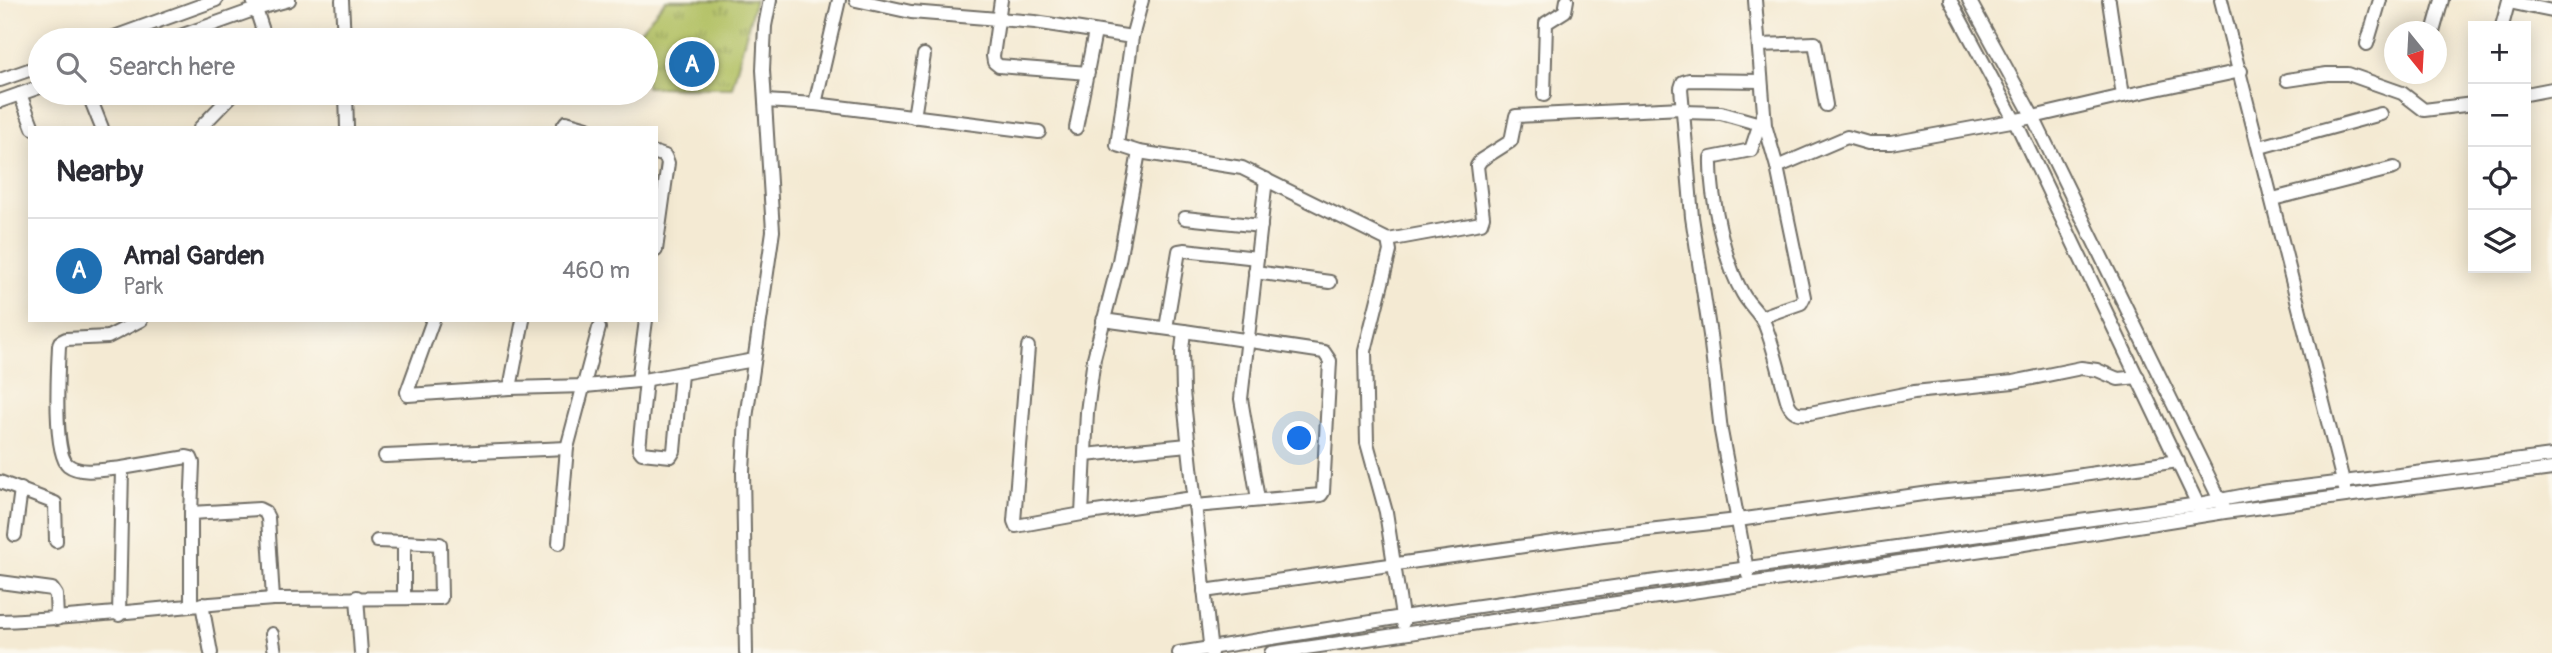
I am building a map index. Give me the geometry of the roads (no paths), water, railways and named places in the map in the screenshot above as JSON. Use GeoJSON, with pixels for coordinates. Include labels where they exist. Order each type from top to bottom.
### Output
{"type":"FeatureCollection","features":[{"type":"Feature","properties":{"kind":"street"},"geometry":{"type":"LineString","coordinates":[[135,28],[196,3],[216,0]]}},
{"type":"Feature","properties":{"kind":"street"},"geometry":{"type":"LineString","coordinates":[[197,28],[254,4],[289,0]]}},
{"type":"Feature","properties":{"kind":"street"},"geometry":{"type":"LineString","coordinates":[[342,0],[343,28]]}},
{"type":"Feature","properties":{"kind":"street"},"geometry":{"type":"LineString","coordinates":[[746,653],[743,471],[746,418],[773,231],[763,70],[765,26],[770,0]]}},
{"type":"Feature","properties":{"kind":"street"},"geometry":{"type":"LineString","coordinates":[[816,104],[839,0]]}},
{"type":"Feature","properties":{"kind":"street"},"geometry":{"type":"LineString","coordinates":[[856,0],[911,12],[1064,25],[1132,37]]}},
{"type":"Feature","properties":{"kind":"street"},"geometry":{"type":"LineString","coordinates":[[1001,0],[994,62],[999,66],[1088,73]]}},
{"type":"Feature","properties":{"kind":"street"},"geometry":{"type":"LineString","coordinates":[[1142,0],[1132,37],[1129,69],[1115,143],[1139,152],[1242,169],[1388,240],[1481,223],[1483,217],[1477,166],[1481,160],[1511,141],[1517,116],[1682,110],[1762,119]]}},
{"type":"Feature","properties":{"kind":"street"},"geometry":{"type":"LineString","coordinates":[[1544,94],[1546,23],[1565,11],[1567,0]]}},
{"type":"Feature","properties":{"kind":"street"},"geometry":{"type":"LineString","coordinates":[[1755,0],[1762,81],[1762,119],[1777,167],[1804,297],[1801,303],[1761,317]]}},
{"type":"Feature","properties":{"kind":"street"},"geometry":{"type":"LineString","coordinates":[[1950,0],[2015,120],[2201,510]]}},
{"type":"Feature","properties":{"kind":"street"},"geometry":{"type":"LineString","coordinates":[[1969,0],[2033,117],[2223,506]]}},
{"type":"Feature","properties":{"kind":"street"},"geometry":{"type":"LineString","coordinates":[[2221,0],[2347,496]]}},
{"type":"Feature","properties":{"kind":"street"},"geometry":{"type":"LineString","coordinates":[[2367,44],[2380,0]]}},
{"type":"Feature","properties":{"kind":"street"},"geometry":{"type":"LineString","coordinates":[[2436,21],[2442,0]]}},
{"type":"Feature","properties":{"kind":"street"},"geometry":{"type":"LineString","coordinates":[[2109,1],[2123,96]]}},
{"type":"Feature","properties":{"kind":"street"},"geometry":{"type":"LineString","coordinates":[[2503,21],[2509,1],[2552,11]]}},
{"type":"Feature","properties":{"kind":"street"},"geometry":{"type":"LineString","coordinates":[[254,4],[262,28]]}},
{"type":"Feature","properties":{"kind":"street"},"geometry":{"type":"LineString","coordinates":[[1076,128],[1095,32]]}},
{"type":"Feature","properties":{"kind":"street"},"geometry":{"type":"LineString","coordinates":[[1759,45],[1815,43],[1826,105]]}},
{"type":"Feature","properties":{"kind":"street"},"geometry":{"type":"LineString","coordinates":[[914,117],[924,55]]}},
{"type":"Feature","properties":{"kind":"street"},"geometry":{"type":"LineString","coordinates":[[0,80],[28,70]]}},
{"type":"Feature","properties":{"kind":"street"},"geometry":{"type":"LineString","coordinates":[[1777,167],[1847,137],[1868,143],[1891,143],[2033,117],[2241,71]]}},
{"type":"Feature","properties":{"kind":"street"},"geometry":{"type":"LineString","coordinates":[[2287,80],[2348,74],[2402,93],[2424,110],[2468,105]]}},
{"type":"Feature","properties":{"kind":"street"},"geometry":{"type":"LineString","coordinates":[[1750,584],[1721,431],[1692,217],[1681,88],[1686,80],[1762,81]]}},
{"type":"Feature","properties":{"kind":"street"},"geometry":{"type":"LineString","coordinates":[[2531,93],[2552,89]]}},
{"type":"Feature","properties":{"kind":"street"},"geometry":{"type":"LineString","coordinates":[[0,101],[28,91]]}},
{"type":"Feature","properties":{"kind":"street"},"geometry":{"type":"LineString","coordinates":[[20,94],[32,126]]}},
{"type":"Feature","properties":{"kind":"street"},"geometry":{"type":"LineString","coordinates":[[765,101],[816,104],[1039,132]]}},
{"type":"Feature","properties":{"kind":"street"},"geometry":{"type":"LineString","coordinates":[[93,105],[101,126]]}},
{"type":"Feature","properties":{"kind":"street"},"geometry":{"type":"LineString","coordinates":[[202,126],[222,105]]}},
{"type":"Feature","properties":{"kind":"street"},"geometry":{"type":"LineString","coordinates":[[346,105],[347,126]]}},
{"type":"Feature","properties":{"kind":"street"},"geometry":{"type":"LineString","coordinates":[[2260,147],[2381,114]]}},
{"type":"Feature","properties":{"kind":"street"},"geometry":{"type":"LineString","coordinates":[[1762,119],[1751,150],[1714,156],[1711,160],[1715,206],[1743,294],[1761,317],[1787,403],[1792,411],[1799,414],[1936,388],[2013,382],[2081,368],[2097,370],[2118,379],[2138,377]]}},
{"type":"Feature","properties":{"kind":"street"},"geometry":{"type":"LineString","coordinates":[[563,126],[569,121],[582,126]]}},
{"type":"Feature","properties":{"kind":"street"},"geometry":{"type":"LineString","coordinates":[[1082,514],[1087,412],[1094,358],[1119,261],[1139,152]]}},
{"type":"Feature","properties":{"kind":"street"},"geometry":{"type":"LineString","coordinates":[[658,154],[665,156],[668,163],[658,236]]}},
{"type":"Feature","properties":{"kind":"street"},"geometry":{"type":"LineString","coordinates":[[2273,199],[2394,168]]}},
{"type":"Feature","properties":{"kind":"street"},"geometry":{"type":"LineString","coordinates":[[1258,499],[1241,399],[1266,179]]}},
{"type":"Feature","properties":{"kind":"street"},"geometry":{"type":"LineString","coordinates":[[1185,218],[1261,226]]}},
{"type":"Feature","properties":{"kind":"street"},"geometry":{"type":"LineString","coordinates":[[1388,240],[1390,251],[1365,351],[1367,443],[1385,512],[1405,634]]}},
{"type":"Feature","properties":{"kind":"street"},"geometry":{"type":"LineString","coordinates":[[1166,328],[1179,251],[1257,258]]}},
{"type":"Feature","properties":{"kind":"street"},"geometry":{"type":"LineString","coordinates":[[1255,272],[1330,282]]}},
{"type":"Feature","properties":{"kind":"street"},"geometry":{"type":"LineString","coordinates":[[1028,347],[1014,524],[1019,526],[1082,514],[1194,502],[1318,496],[1323,492],[1330,361],[1324,352],[1103,320]]}},
{"type":"Feature","properties":{"kind":"street"},"geometry":{"type":"LineString","coordinates":[[137,322],[108,337],[65,339],[60,342],[58,441],[62,459],[77,469],[122,468],[191,458],[196,604],[211,653]]}},
{"type":"Feature","properties":{"kind":"street"},"geometry":{"type":"LineString","coordinates":[[432,322],[407,395],[585,386],[681,374],[754,360]]}},
{"type":"Feature","properties":{"kind":"street"},"geometry":{"type":"LineString","coordinates":[[510,388],[523,322]]}},
{"type":"Feature","properties":{"kind":"street"},"geometry":{"type":"LineString","coordinates":[[646,322],[639,449],[642,453],[671,456],[674,451],[681,374]]}},
{"type":"Feature","properties":{"kind":"street"},"geometry":{"type":"LineString","coordinates":[[559,542],[566,448],[599,328]]}},
{"type":"Feature","properties":{"kind":"street"},"geometry":{"type":"LineString","coordinates":[[1184,331],[1181,371],[1211,650]]}},
{"type":"Feature","properties":{"kind":"street"},"geometry":{"type":"LineString","coordinates":[[1085,455],[1188,445]]}},
{"type":"Feature","properties":{"kind":"street"},"geometry":{"type":"LineString","coordinates":[[385,456],[566,448]]}},
{"type":"Feature","properties":{"kind":"street"},"geometry":{"type":"LineString","coordinates":[[1271,653],[1750,584],[2201,510],[2343,482],[2552,456]]}},
{"type":"Feature","properties":{"kind":"street"},"geometry":{"type":"LineString","coordinates":[[1204,592],[1617,533],[2028,483],[2178,461]]}},
{"type":"Feature","properties":{"kind":"street"},"geometry":{"type":"LineString","coordinates":[[119,615],[122,468]]}},
{"type":"Feature","properties":{"kind":"street"},"geometry":{"type":"LineString","coordinates":[[2223,506],[2347,496],[2552,469]]}},
{"type":"Feature","properties":{"kind":"street"},"geometry":{"type":"LineString","coordinates":[[0,482],[55,503],[56,541]]}},
{"type":"Feature","properties":{"kind":"street"},"geometry":{"type":"LineString","coordinates":[[15,535],[21,489]]}},
{"type":"Feature","properties":{"kind":"street"},"geometry":{"type":"LineString","coordinates":[[191,513],[259,509],[265,512],[268,518],[273,599]]}},
{"type":"Feature","properties":{"kind":"street"},"geometry":{"type":"LineString","coordinates":[[1179,653],[1211,650],[1402,617],[1853,552],[2201,510]]}},
{"type":"Feature","properties":{"kind":"street"},"geometry":{"type":"LineString","coordinates":[[0,621],[119,615],[196,604],[273,599],[438,599],[441,596],[440,544],[377,541]]}},
{"type":"Feature","properties":{"kind":"street"},"geometry":{"type":"LineString","coordinates":[[404,542],[404,597]]}},
{"type":"Feature","properties":{"kind":"street"},"geometry":{"type":"LineString","coordinates":[[0,582],[52,589],[56,595],[57,619]]}},
{"type":"Feature","properties":{"kind":"street"},"geometry":{"type":"LineString","coordinates":[[357,597],[361,653]]}},
{"type":"Feature","properties":{"kind":"street"},"geometry":{"type":"LineString","coordinates":[[272,634],[275,653]]}},
{"type":"Feature","properties":{"kind":"place","name":"Amal Garden"},"geometry":{"type":"Point","coordinates":[692,64]}}]}
